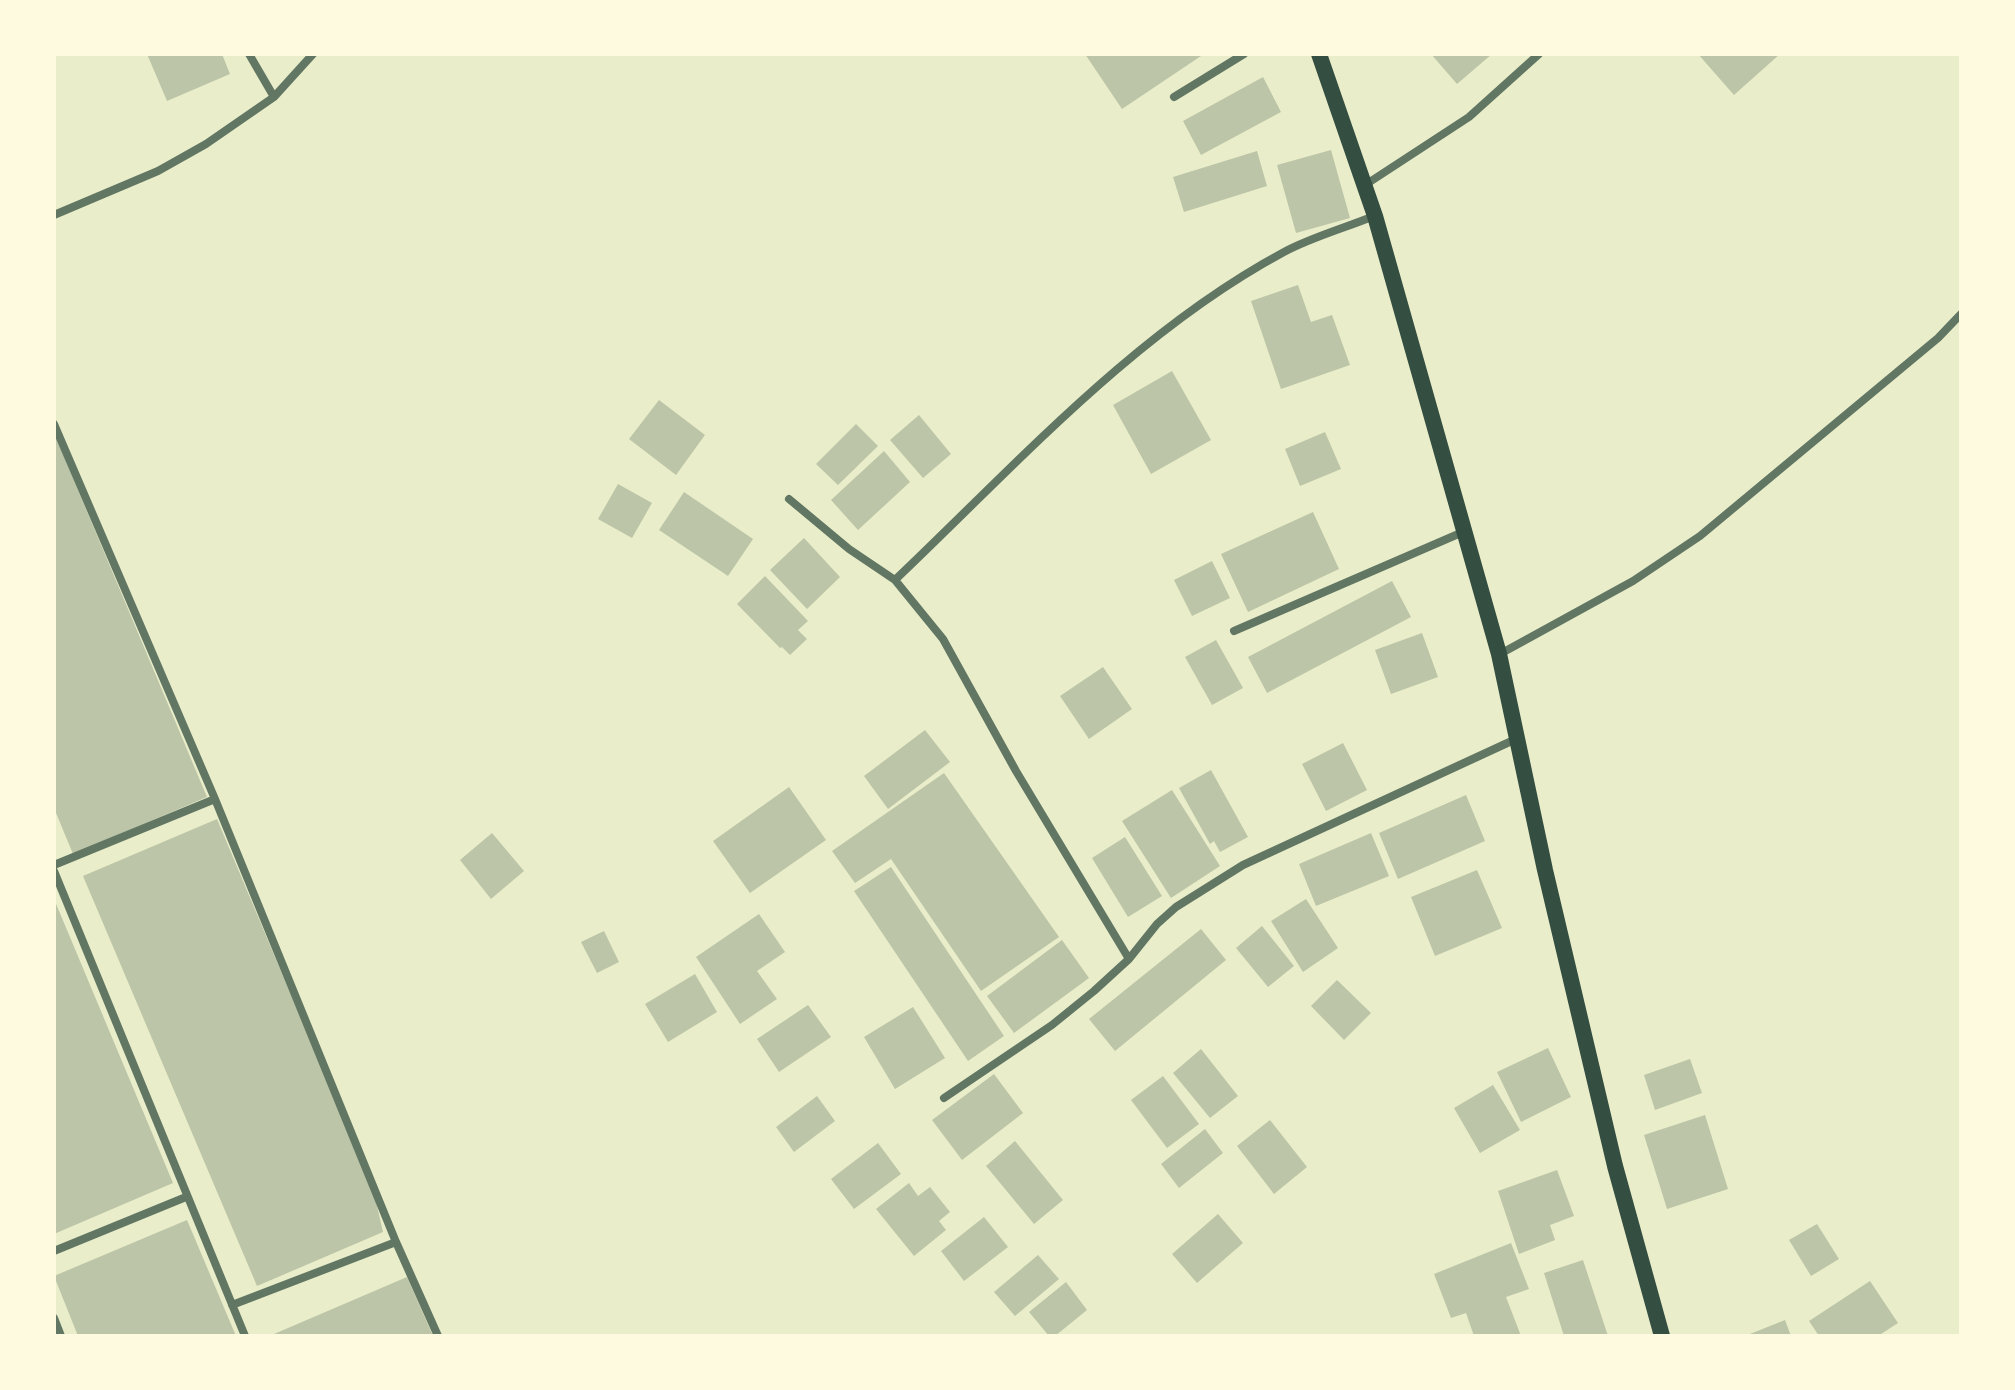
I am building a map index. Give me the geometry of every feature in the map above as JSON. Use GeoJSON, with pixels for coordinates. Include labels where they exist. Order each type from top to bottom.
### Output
{"type":"FeatureCollection","features":[{"type":"Feature","properties":{"kind":"main road"},"geometry":{"type":"LineString","coordinates":[[1319,54],[1375,216],[1499,654],[1615,1166],[1662,1336]]}},
{"type":"Feature","properties":{"kind":"street"},"geometry":{"type":"LineString","coordinates":[[249,54],[274,97]]}},
{"type":"Feature","properties":{"kind":"street"},"geometry":{"type":"LineString","coordinates":[[54,215],[158,171],[206,144],[274,97],[313,54]]}},
{"type":"Feature","properties":{"kind":"street"},"geometry":{"type":"LineString","coordinates":[[1174,97],[1244,54]]}},
{"type":"Feature","properties":{"kind":"street"},"geometry":{"type":"LineString","coordinates":[[1365,185],[1469,117],[1539,54]]}},
{"type":"Feature","properties":{"kind":"street"},"geometry":{"type":"LineString","coordinates":[[895,580],[1108,376],[1205,298],[1287,250],[1375,216]]}},
{"type":"Feature","properties":{"kind":"street"},"geometry":{"type":"LineString","coordinates":[[1499,654],[1633,581],[1700,536],[1938,338],[1961,314]]}},
{"type":"Feature","properties":{"kind":"street"},"geometry":{"type":"LineString","coordinates":[[54,424],[215,799],[396,1242],[438,1336]]}},
{"type":"Feature","properties":{"kind":"street"},"geometry":{"type":"LineString","coordinates":[[789,499],[849,549],[895,580],[943,639],[1016,771],[1129,959]]}},
{"type":"Feature","properties":{"kind":"street"},"geometry":{"type":"LineString","coordinates":[[1234,631],[1463,532]]}},
{"type":"Feature","properties":{"kind":"street"},"geometry":{"type":"LineString","coordinates":[[944,1098],[1052,1025],[1129,959],[1157,924],[1176,907],[1243,865],[1516,739]]}},
{"type":"Feature","properties":{"kind":"street"},"geometry":{"type":"LineString","coordinates":[[54,865],[215,799]]}},
{"type":"Feature","properties":{"kind":"street"},"geometry":{"type":"LineString","coordinates":[[54,871],[245,1336]]}},
{"type":"Feature","properties":{"kind":"street"},"geometry":{"type":"LineString","coordinates":[[54,1251],[186,1197]]}},
{"type":"Feature","properties":{"kind":"street"},"geometry":{"type":"LineString","coordinates":[[232,1305],[396,1242]]}},
{"type":"Feature","properties":{"kind":"street"},"geometry":{"type":"LineString","coordinates":[[54,1318],[61,1336]]}},
{"type":"Feature","properties":{"kind":"building"},"geometry":{"type":"Polygon","coordinates":[[[147,54],[222,54],[230,74],[167,101],[147,54]]]}},
{"type":"Feature","properties":{"kind":"building"},"geometry":{"type":"Polygon","coordinates":[[[1085,54],[1204,54],[1122,109],[1085,54]]]}},
{"type":"Feature","properties":{"kind":"building"},"geometry":{"type":"Polygon","coordinates":[[[1431,54],[1492,54],[1457,84],[1431,54]]]}},
{"type":"Feature","properties":{"kind":"building"},"geometry":{"type":"Polygon","coordinates":[[[1698,54],[1780,54],[1734,95],[1698,54]]]}},
{"type":"Feature","properties":{"kind":"building"},"geometry":{"type":"Polygon","coordinates":[[[1263,77],[1281,112],[1201,155],[1183,121],[1263,77]]]}},
{"type":"Feature","properties":{"kind":"building"},"geometry":{"type":"Polygon","coordinates":[[[1331,150],[1350,218],[1296,233],[1277,165],[1331,150]]]}},
{"type":"Feature","properties":{"kind":"building"},"geometry":{"type":"Polygon","coordinates":[[[1257,151],[1267,186],[1184,212],[1173,177],[1257,151]]]}},
{"type":"Feature","properties":{"kind":"building"},"geometry":{"type":"Polygon","coordinates":[[[1298,285],[1311,322],[1332,315],[1350,365],[1281,389],[1251,301],[1298,285]]]}},
{"type":"Feature","properties":{"kind":"building"},"geometry":{"type":"Polygon","coordinates":[[[1172,371],[1211,440],[1151,474],[1113,405],[1172,371]]]}},
{"type":"Feature","properties":{"kind":"building"},"geometry":{"type":"Polygon","coordinates":[[[659,400],[705,435],[676,475],[629,439],[659,400]]]}},
{"type":"Feature","properties":{"kind":"building"},"geometry":{"type":"Polygon","coordinates":[[[919,415],[951,454],[923,478],[890,440],[919,415]]]}},
{"type":"Feature","properties":{"kind":"building"},"geometry":{"type":"Polygon","coordinates":[[[856,424],[878,446],[838,485],[816,464],[856,424]]]}},
{"type":"Feature","properties":{"kind":"building"},"geometry":{"type":"Polygon","coordinates":[[[1325,432],[1341,469],[1300,486],[1285,449],[1325,432]]]}},
{"type":"Feature","properties":{"kind":"building"},"geometry":{"type":"Polygon","coordinates":[[[54,433],[207,797],[73,854],[54,808],[54,433]]]}},
{"type":"Feature","properties":{"kind":"building"},"geometry":{"type":"Polygon","coordinates":[[[884,451],[910,482],[858,530],[831,500],[884,451]]]}},
{"type":"Feature","properties":{"kind":"building"},"geometry":{"type":"Polygon","coordinates":[[[618,484],[652,503],[632,538],[598,519],[618,484]]]}},
{"type":"Feature","properties":{"kind":"building"},"geometry":{"type":"Polygon","coordinates":[[[684,492],[753,539],[728,576],[659,530],[684,492]]]}},
{"type":"Feature","properties":{"kind":"building"},"geometry":{"type":"Polygon","coordinates":[[[1313,512],[1339,569],[1248,612],[1221,554],[1313,512]]]}},
{"type":"Feature","properties":{"kind":"building"},"geometry":{"type":"Polygon","coordinates":[[[804,538],[840,577],[807,609],[770,570],[804,538]]]}},
{"type":"Feature","properties":{"kind":"building"},"geometry":{"type":"Polygon","coordinates":[[[1212,561],[1230,598],[1192,616],[1174,580],[1212,561]]]}},
{"type":"Feature","properties":{"kind":"building"},"geometry":{"type":"Polygon","coordinates":[[[765,576],[808,621],[798,630],[807,639],[790,655],[737,604],[765,576]]]}},
{"type":"Feature","properties":{"kind":"building"},"geometry":{"type":"Polygon","coordinates":[[[1392,581],[1411,617],[1267,693],[1248,657],[1392,581]]]}},
{"type":"Feature","properties":{"kind":"building"},"geometry":{"type":"Polygon","coordinates":[[[1422,633],[1438,677],[1391,694],[1375,650],[1422,633]]]}},
{"type":"Feature","properties":{"kind":"building"},"geometry":{"type":"Polygon","coordinates":[[[1216,640],[1243,688],[1212,705],[1185,657],[1216,640]]]}},
{"type":"Feature","properties":{"kind":"building"},"geometry":{"type":"Polygon","coordinates":[[[1103,667],[1132,709],[1089,739],[1060,696],[1103,667]]]}},
{"type":"Feature","properties":{"kind":"building"},"geometry":{"type":"Polygon","coordinates":[[[925,730],[950,762],[888,809],[864,776],[925,730]]]}},
{"type":"Feature","properties":{"kind":"building"},"geometry":{"type":"Polygon","coordinates":[[[1343,743],[1367,790],[1326,811],[1302,764],[1343,743]]]}},
{"type":"Feature","properties":{"kind":"building"},"geometry":{"type":"Polygon","coordinates":[[[1211,770],[1248,837],[1220,852],[1214,841],[1210,844],[1179,788],[1211,770]]]}},
{"type":"Feature","properties":{"kind":"building"},"geometry":{"type":"Polygon","coordinates":[[[944,773],[1059,937],[981,991],[891,859],[855,883],[832,851],[944,773]]]}},
{"type":"Feature","properties":{"kind":"building"},"geometry":{"type":"Polygon","coordinates":[[[789,787],[826,840],[750,893],[713,841],[789,787]]]}},
{"type":"Feature","properties":{"kind":"building"},"geometry":{"type":"Polygon","coordinates":[[[1172,790],[1220,866],[1171,898],[1122,821],[1172,790]]]}},
{"type":"Feature","properties":{"kind":"building"},"geometry":{"type":"Polygon","coordinates":[[[1466,795],[1485,841],[1398,879],[1379,833],[1466,795]]]}},
{"type":"Feature","properties":{"kind":"building"},"geometry":{"type":"Polygon","coordinates":[[[217,819],[374,1193],[383,1232],[257,1286],[83,876],[217,819]]]}},
{"type":"Feature","properties":{"kind":"building"},"geometry":{"type":"Polygon","coordinates":[[[492,833],[524,871],[491,899],[460,860],[492,833]]]}},
{"type":"Feature","properties":{"kind":"building"},"geometry":{"type":"Polygon","coordinates":[[[1371,833],[1389,876],[1316,906],[1299,864],[1371,833]]]}},
{"type":"Feature","properties":{"kind":"building"},"geometry":{"type":"Polygon","coordinates":[[[1125,837],[1162,896],[1128,917],[1092,858],[1125,837]]]}},
{"type":"Feature","properties":{"kind":"building"},"geometry":{"type":"Polygon","coordinates":[[[891,867],[1004,1036],[968,1061],[854,891],[891,867]]]}},
{"type":"Feature","properties":{"kind":"building"},"geometry":{"type":"Polygon","coordinates":[[[1477,870],[1502,928],[1435,956],[1411,897],[1477,870]]]}},
{"type":"Feature","properties":{"kind":"building"},"geometry":{"type":"Polygon","coordinates":[[[54,899],[173,1183],[54,1234],[54,899]]]}},
{"type":"Feature","properties":{"kind":"building"},"geometry":{"type":"Polygon","coordinates":[[[1306,899],[1338,948],[1303,972],[1271,921],[1306,899]]]}},
{"type":"Feature","properties":{"kind":"building"},"geometry":{"type":"Polygon","coordinates":[[[759,914],[785,952],[757,971],[777,999],[740,1024],[696,957],[759,914]]]}},
{"type":"Feature","properties":{"kind":"building"},"geometry":{"type":"Polygon","coordinates":[[[1262,926],[1294,966],[1268,987],[1236,948],[1262,926]]]}},
{"type":"Feature","properties":{"kind":"building"},"geometry":{"type":"Polygon","coordinates":[[[1201,929],[1226,960],[1115,1051],[1089,1019],[1201,929]]]}},
{"type":"Feature","properties":{"kind":"building"},"geometry":{"type":"Polygon","coordinates":[[[604,931],[619,962],[597,973],[581,942],[604,931]]]}},
{"type":"Feature","properties":{"kind":"building"},"geometry":{"type":"Polygon","coordinates":[[[1062,940],[1089,978],[1014,1033],[987,996],[1062,940]]]}},
{"type":"Feature","properties":{"kind":"building"},"geometry":{"type":"Polygon","coordinates":[[[695,974],[717,1012],[668,1042],[645,1004],[695,974]]]}},
{"type":"Feature","properties":{"kind":"building"},"geometry":{"type":"Polygon","coordinates":[[[1337,980],[1371,1013],[1344,1040],[1311,1006],[1337,980]]]}},
{"type":"Feature","properties":{"kind":"building"},"geometry":{"type":"Polygon","coordinates":[[[808,1005],[831,1037],[779,1072],[757,1039],[808,1005]]]}},
{"type":"Feature","properties":{"kind":"building"},"geometry":{"type":"Polygon","coordinates":[[[913,1007],[945,1058],[895,1089],[864,1037],[913,1007]]]}},
{"type":"Feature","properties":{"kind":"building"},"geometry":{"type":"Polygon","coordinates":[[[1548,1048],[1571,1097],[1521,1122],[1497,1072],[1548,1048]]]}},
{"type":"Feature","properties":{"kind":"building"},"geometry":{"type":"Polygon","coordinates":[[[1201,1049],[1238,1096],[1210,1118],[1173,1073],[1201,1049]]]}},
{"type":"Feature","properties":{"kind":"building"},"geometry":{"type":"Polygon","coordinates":[[[1690,1059],[1702,1093],[1655,1110],[1644,1075],[1690,1059]]]}},
{"type":"Feature","properties":{"kind":"building"},"geometry":{"type":"Polygon","coordinates":[[[994,1074],[1023,1113],[962,1160],[932,1120],[994,1074]]]}},
{"type":"Feature","properties":{"kind":"building"},"geometry":{"type":"Polygon","coordinates":[[[1163,1076],[1199,1124],[1167,1148],[1131,1100],[1163,1076]]]}},
{"type":"Feature","properties":{"kind":"building"},"geometry":{"type":"Polygon","coordinates":[[[1493,1085],[1520,1130],[1480,1153],[1454,1108],[1493,1085]]]}},
{"type":"Feature","properties":{"kind":"building"},"geometry":{"type":"Polygon","coordinates":[[[817,1096],[835,1121],[794,1152],[776,1127],[817,1096]]]}},
{"type":"Feature","properties":{"kind":"building"},"geometry":{"type":"Polygon","coordinates":[[[1705,1115],[1728,1189],[1667,1209],[1644,1135],[1705,1115]]]}},
{"type":"Feature","properties":{"kind":"building"},"geometry":{"type":"Polygon","coordinates":[[[1270,1120],[1307,1167],[1274,1194],[1237,1146],[1270,1120]]]}},
{"type":"Feature","properties":{"kind":"building"},"geometry":{"type":"Polygon","coordinates":[[[1205,1129],[1223,1153],[1179,1188],[1161,1164],[1205,1129]]]}},
{"type":"Feature","properties":{"kind":"building"},"geometry":{"type":"Polygon","coordinates":[[[1015,1141],[1063,1200],[1034,1224],[986,1166],[1015,1141]]]}},
{"type":"Feature","properties":{"kind":"building"},"geometry":{"type":"Polygon","coordinates":[[[878,1143],[901,1174],[854,1209],[831,1179],[878,1143]]]}},
{"type":"Feature","properties":{"kind":"building"},"geometry":{"type":"Polygon","coordinates":[[[1557,1170],[1574,1216],[1550,1225],[1555,1240],[1519,1254],[1498,1191],[1557,1170]]]}},
{"type":"Feature","properties":{"kind":"building"},"geometry":{"type":"Polygon","coordinates":[[[909,1183],[918,1196],[930,1187],[950,1212],[939,1221],[946,1230],[914,1256],[876,1209],[909,1183]]]}},
{"type":"Feature","properties":{"kind":"building"},"geometry":{"type":"Polygon","coordinates":[[[1218,1214],[1243,1243],[1197,1283],[1172,1254],[1218,1214]]]}},
{"type":"Feature","properties":{"kind":"building"},"geometry":{"type":"Polygon","coordinates":[[[984,1217],[1008,1247],[964,1281],[941,1251],[984,1217]]]}},
{"type":"Feature","properties":{"kind":"building"},"geometry":{"type":"Polygon","coordinates":[[[187,1220],[236,1336],[78,1336],[54,1276],[187,1220]]]}},
{"type":"Feature","properties":{"kind":"building"},"geometry":{"type":"Polygon","coordinates":[[[1817,1224],[1839,1259],[1811,1276],[1789,1240],[1817,1224]]]}},
{"type":"Feature","properties":{"kind":"building"},"geometry":{"type":"Polygon","coordinates":[[[1511,1243],[1529,1289],[1506,1297],[1521,1336],[1474,1336],[1466,1313],[1451,1318],[1434,1274],[1511,1243]]]}},
{"type":"Feature","properties":{"kind":"building"},"geometry":{"type":"Polygon","coordinates":[[[1038,1255],[1059,1279],[1015,1316],[994,1292],[1038,1255]]]}},
{"type":"Feature","properties":{"kind":"building"},"geometry":{"type":"Polygon","coordinates":[[[1583,1260],[1608,1336],[1564,1336],[1544,1273],[1583,1260]]]}},
{"type":"Feature","properties":{"kind":"building"},"geometry":{"type":"Polygon","coordinates":[[[407,1277],[433,1336],[274,1334],[407,1277]]]}},
{"type":"Feature","properties":{"kind":"building"},"geometry":{"type":"Polygon","coordinates":[[[1870,1281],[1898,1323],[1878,1336],[1819,1336],[1809,1321],[1870,1281]]]}},
{"type":"Feature","properties":{"kind":"building"},"geometry":{"type":"Polygon","coordinates":[[[1066,1282],[1087,1310],[1055,1336],[1049,1336],[1029,1312],[1066,1282]]]}},
{"type":"Feature","properties":{"kind":"building"},"geometry":{"type":"Polygon","coordinates":[[[1785,1320],[1791,1336],[1745,1336],[1785,1320]]]}}]}
